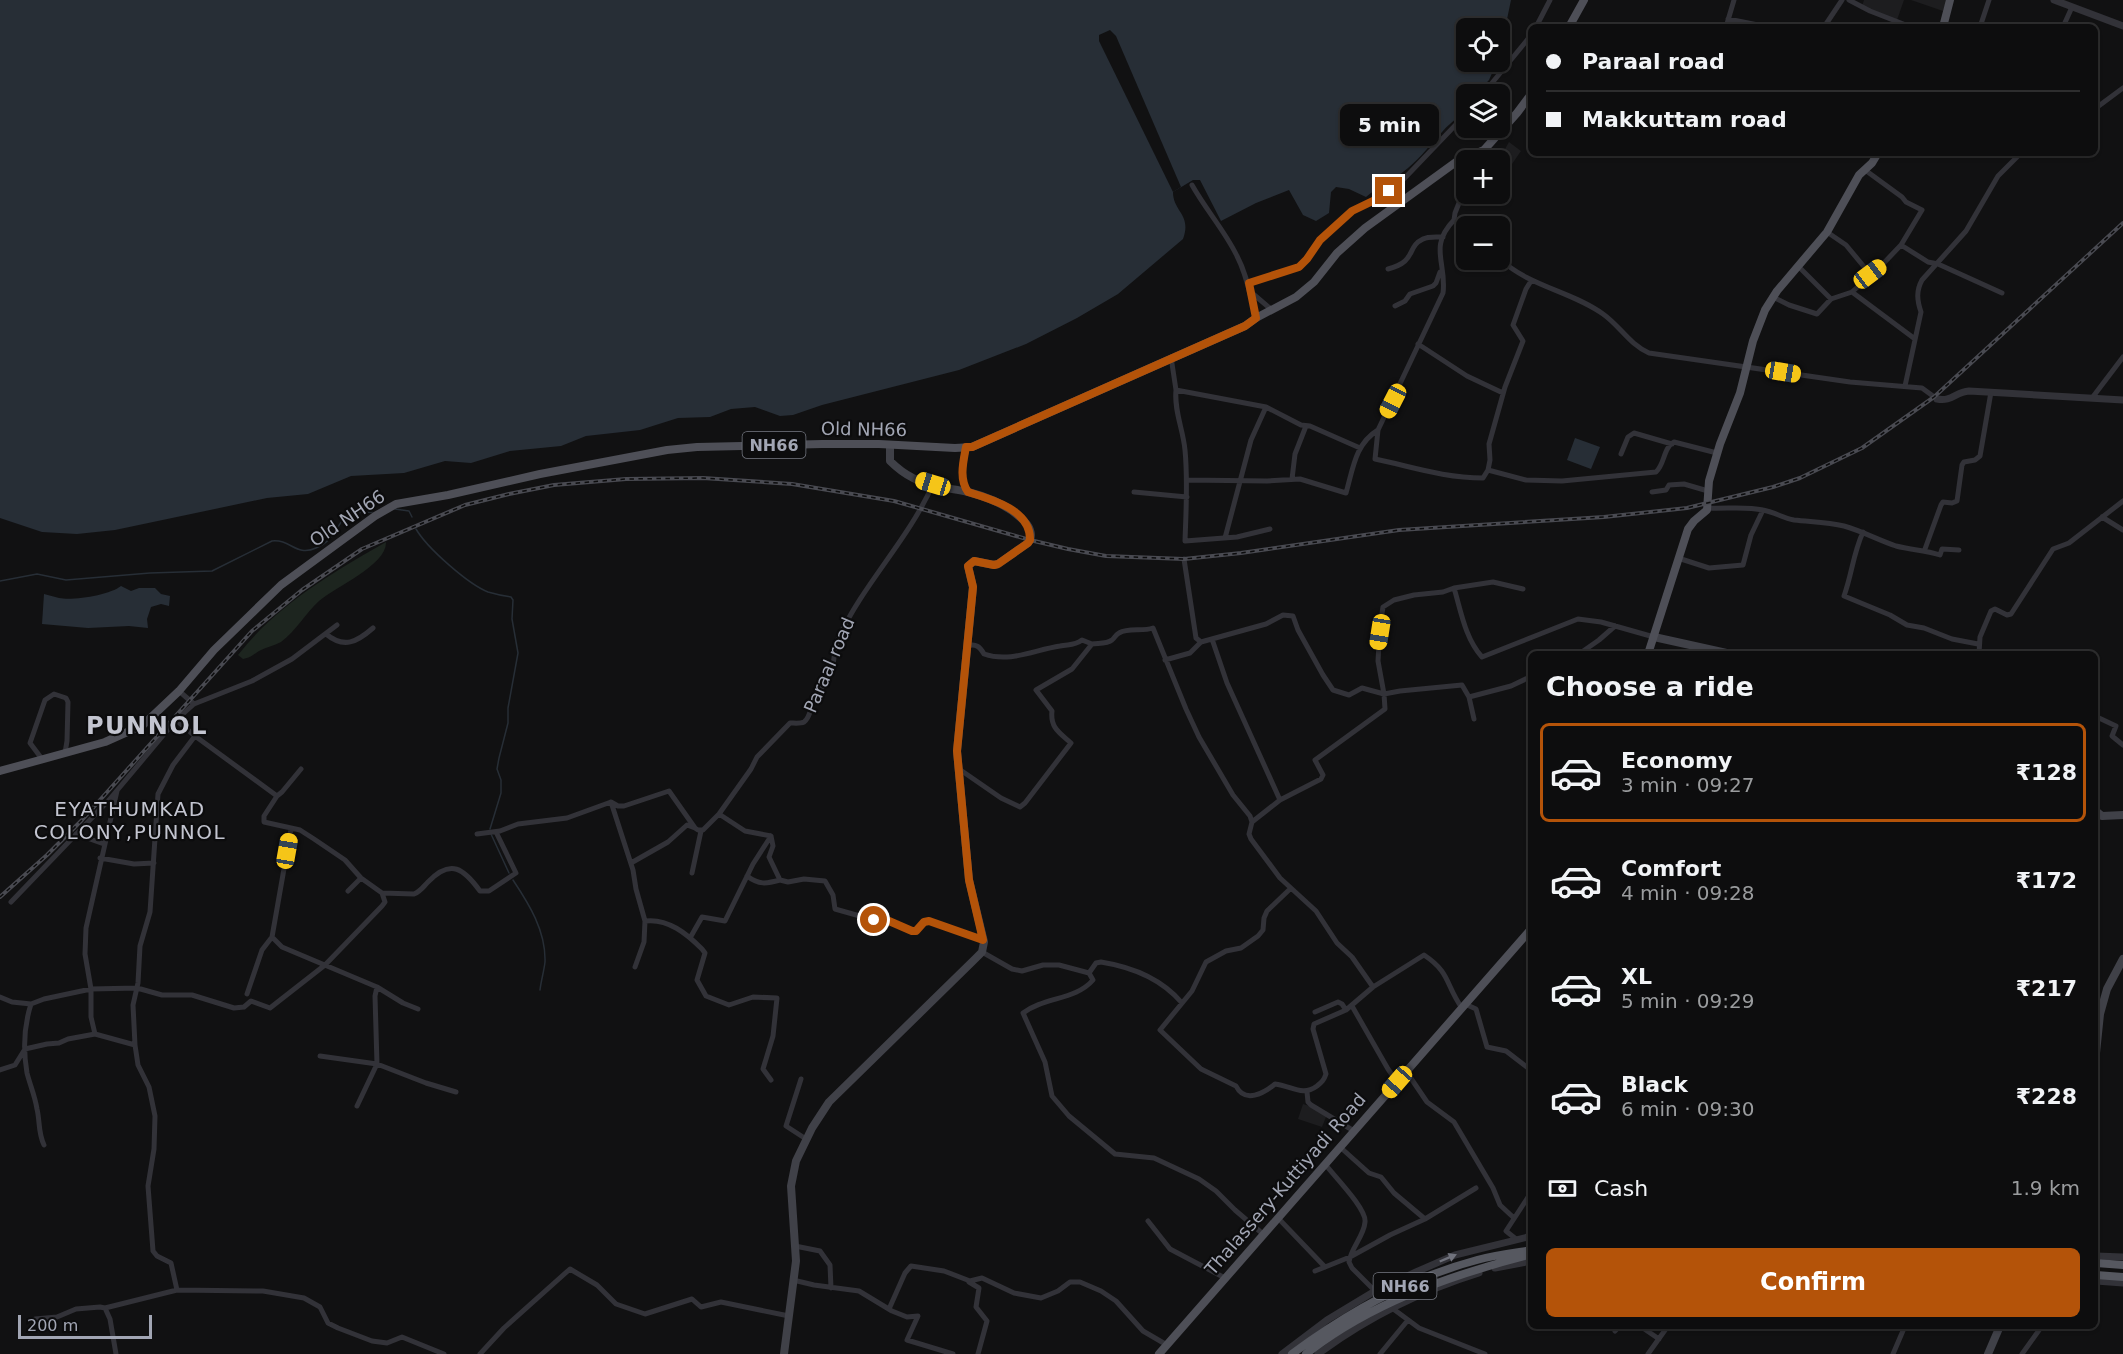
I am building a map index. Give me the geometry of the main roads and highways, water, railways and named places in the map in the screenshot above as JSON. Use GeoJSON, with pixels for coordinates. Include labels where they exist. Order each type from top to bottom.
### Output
{"type":"FeatureCollection","features":[{"type":"Feature","properties":{"kind":"highway","name":"NH66"},"geometry":{"type":"LineString","coordinates":[[1292,1354],[1353,1311],[1420,1279],[1477,1260],[1528,1251]]}},
{"type":"Feature","properties":{"kind":"highway","name":"NH66"},"geometry":{"type":"LineString","coordinates":[[1306,1354],[1358,1320],[1428,1285],[1528,1257]]}},
{"type":"Feature","properties":{"kind":"highway"},"geometry":{"type":"LineString","coordinates":[[2098,1258],[2123,1265]]}},
{"type":"Feature","properties":{"kind":"highway"},"geometry":{"type":"LineString","coordinates":[[2098,1275],[2123,1277]]}},
{"type":"Feature","properties":{"kind":"main road"},"geometry":{"type":"LineString","coordinates":[[1571,24],[1584,0]]}},
{"type":"Feature","properties":{"kind":"main road"},"geometry":{"type":"LineString","coordinates":[[1944,24],[1950,0]]}},
{"type":"Feature","properties":{"kind":"main road","name":"Old NH66"},"geometry":{"type":"LineString","coordinates":[[0,771],[105,742],[143,725],[179,691],[214,650],[281,585],[375,516],[396,504],[667,450],[822,444],[972,447],[1245,326],[1296,297],[1314,282],[1337,253],[1365,228],[1456,162],[1484,150],[1528,98]]}},
{"type":"Feature","properties":{"kind":"main road"},"geometry":{"type":"LineString","coordinates":[[1649,651],[1689,527],[1708,508],[1708,491],[1717,453],[1740,393],[1760,321],[1773,297],[1827,232],[1859,176],[1876,156]]}},
{"type":"Feature","properties":{"kind":"main road"},"geometry":{"type":"LineString","coordinates":[[784,1354],[795,1246],[791,1186],[796,1161],[806,1139],[829,1102],[981,952],[983,940],[969,880],[957,751],[973,587],[968,566],[974,561],[998,564],[1028,543],[1031,532],[1029,526],[1016,512],[968,492],[948,489],[913,478],[894,464],[890,458],[890,445]]}},
{"type":"Feature","properties":{"kind":"main road"},"geometry":{"type":"LineString","coordinates":[[1654,637],[1717,651]]}},
{"type":"Feature","properties":{"kind":"main road"},"geometry":{"type":"LineString","coordinates":[[2098,813],[2108,817],[2123,815]]}},
{"type":"Feature","properties":{"kind":"main road","name":"Thalassery-Kuttiyadi Road"},"geometry":{"type":"LineString","coordinates":[[1159,1354],[1528,933]]}},
{"type":"Feature","properties":{"kind":"main road"},"geometry":{"type":"LineString","coordinates":[[2100,1000],[2123,959]]}},
{"type":"Feature","properties":{"kind":"main road"},"geometry":{"type":"LineString","coordinates":[[1988,1354],[1999,1329]]}},
{"type":"Feature","properties":{"kind":"waterway"},"geometry":{"type":"LineString","coordinates":[[395,509],[409,511],[412,517]]}},
{"type":"Feature","properties":{"kind":"waterway"},"geometry":{"type":"LineString","coordinates":[[0,581],[37,574],[66,580],[150,573],[212,571],[272,541],[279,541],[303,550],[316,548],[333,535],[342,520],[349,514],[372,512]]}},
{"type":"Feature","properties":{"kind":"waterway"},"geometry":{"type":"LineString","coordinates":[[416,529],[438,555],[459,574],[488,592],[511,597],[513,600],[512,619],[518,653],[508,708],[508,723],[497,769],[501,780],[501,793],[490,829]]}},
{"type":"Feature","properties":{"kind":"waterway"},"geometry":{"type":"LineString","coordinates":[[491,834],[509,873]]}},
{"type":"Feature","properties":{"kind":"waterway"},"geometry":{"type":"LineString","coordinates":[[513,880],[530,908],[543,939],[545,962],[540,990]]}},
{"type":"Feature","properties":{"kind":"railway"},"geometry":{"type":"LineString","coordinates":[[0,897],[82,820],[252,631],[302,590],[362,549],[465,505],[554,485],[626,479],[703,478],[792,484],[894,501],[1068,549],[1106,556],[1184,559],[1399,530],[1604,517],[1687,508],[1800,478],[1862,448],[1934,397],[2123,223]]}},
{"type":"Feature","properties":{"kind":"district","name":"PUNNOL"},"geometry":{"type":"Point","coordinates":[147,726]}},
{"type":"Feature","properties":{"kind":"district","name":"EYATHUMKAD COLONY,PUNNOL"},"geometry":{"type":"Point","coordinates":[130,820]}}]}
